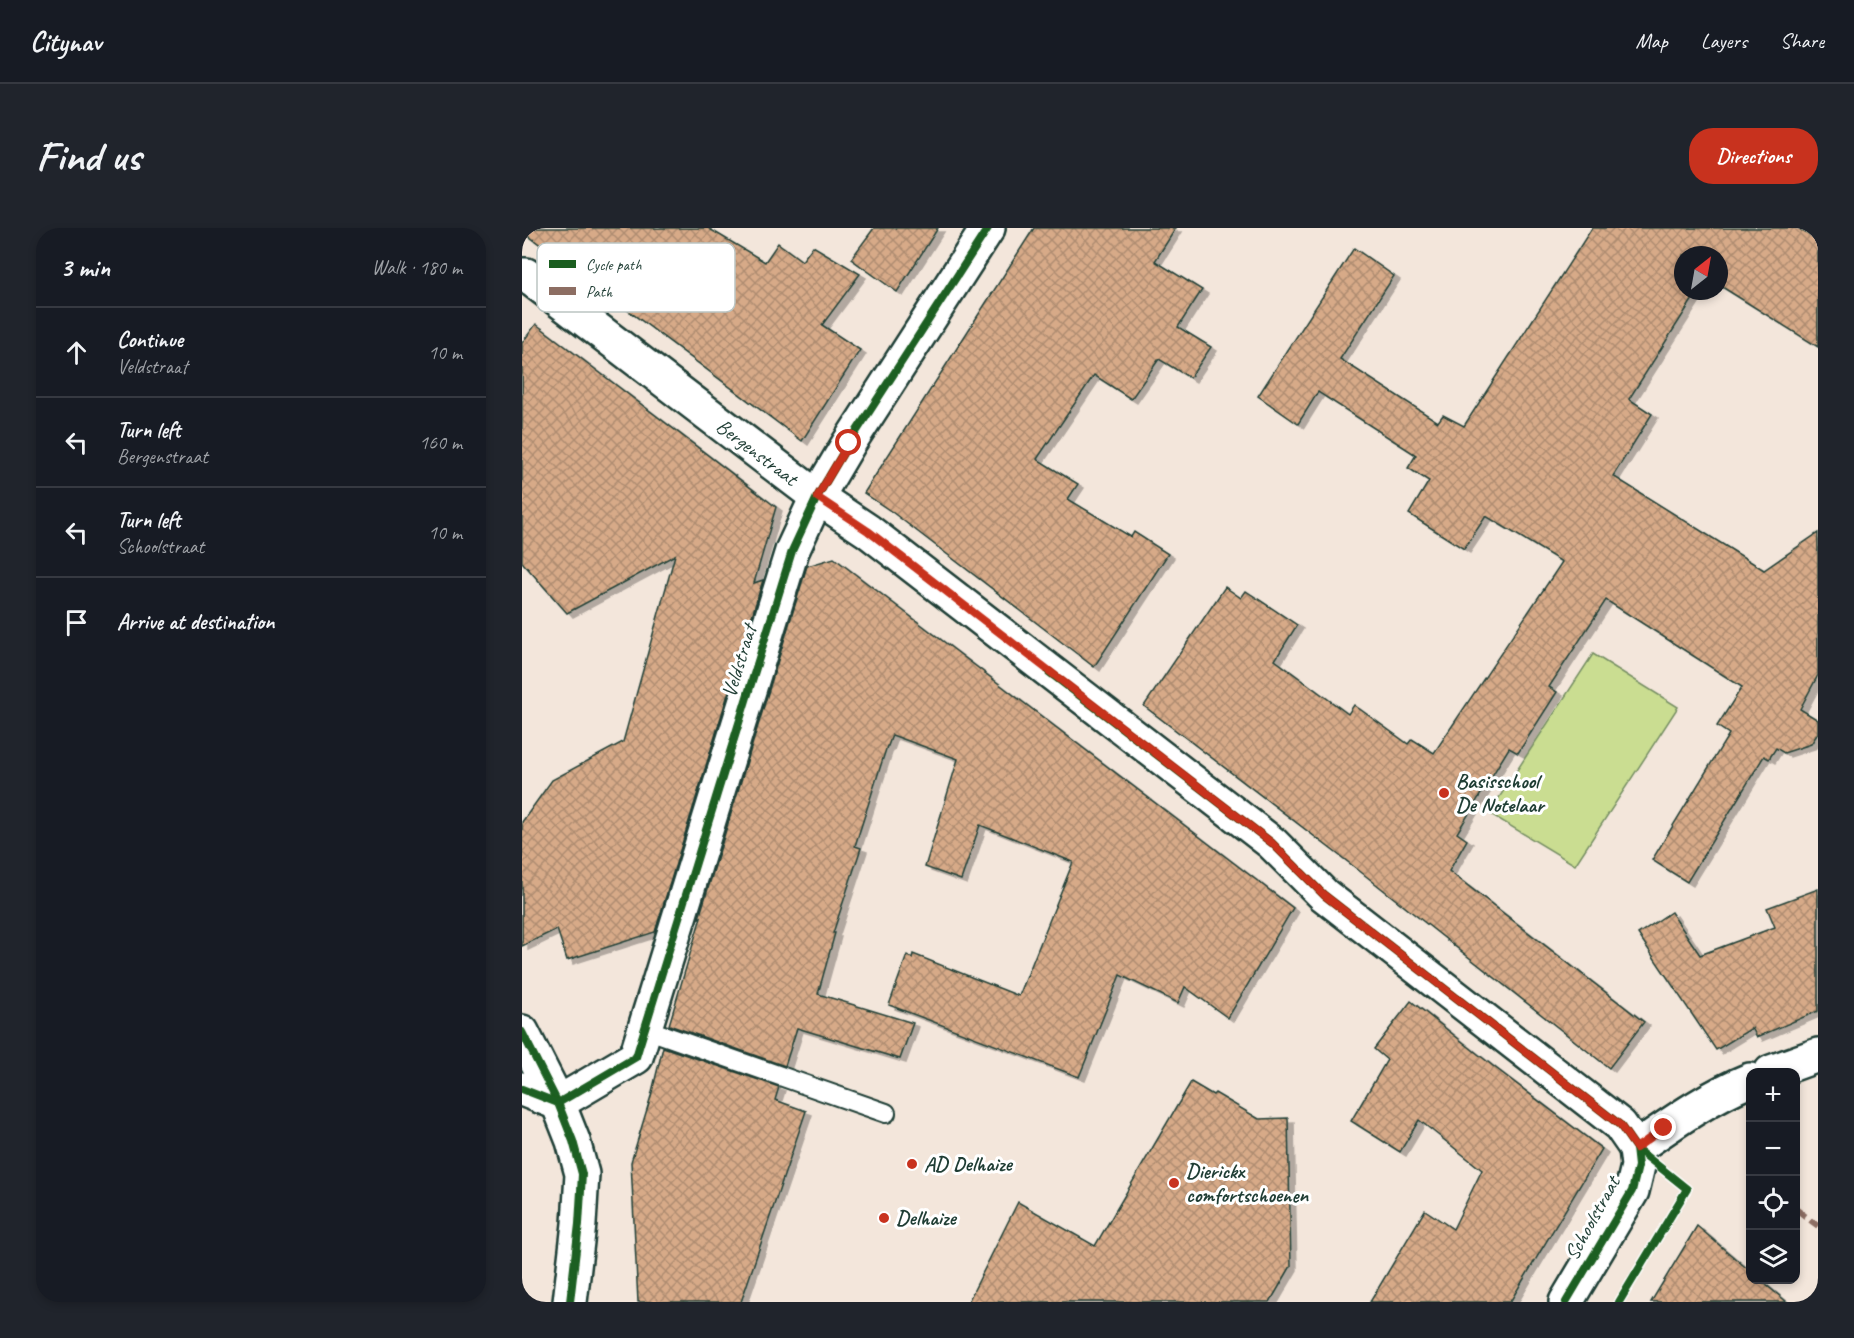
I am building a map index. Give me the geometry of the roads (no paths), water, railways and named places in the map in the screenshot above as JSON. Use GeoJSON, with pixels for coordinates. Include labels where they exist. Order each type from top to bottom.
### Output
{"type":"FeatureCollection","features":[{"type":"Feature","properties":{"kind":"street","name":"Veldstraat"},"geometry":{"type":"LineString","coordinates":[[558,1102],[636,1057],[792,550],[817,497],[860,426],[988,228]]}},
{"type":"Feature","properties":{"kind":"street","name":"Bergenstraat"},"geometry":{"type":"LineString","coordinates":[[522,275],[526,275],[537,283]]}},
{"type":"Feature","properties":{"kind":"street","name":"Bergenstraat"},"geometry":{"type":"LineString","coordinates":[[574,312],[817,497],[868,531],[1272,843],[1324,895],[1620,1125],[1636,1148]]}},
{"type":"Feature","properties":{"kind":"street"},"geometry":{"type":"LineString","coordinates":[[522,1032],[558,1102],[573,1141],[582,1174],[570,1302]]}},
{"type":"Feature","properties":{"kind":"street"},"geometry":{"type":"LineString","coordinates":[[1781,1068],[1818,1054]]}},
{"type":"Feature","properties":{"kind":"street"},"geometry":{"type":"LineString","coordinates":[[1636,1148],[1730,1088],[1746,1082]]}},
{"type":"Feature","properties":{"kind":"street"},"geometry":{"type":"LineString","coordinates":[[522,1089],[558,1102]]}},
{"type":"Feature","properties":{"kind":"street","name":"Schoolstraat"},"geometry":{"type":"LineString","coordinates":[[1566,1302],[1632,1191],[1638,1166],[1636,1148]]}},
{"type":"Feature","properties":{"kind":"lane"},"geometry":{"type":"LineString","coordinates":[[646,1029],[886,1113]]}},
{"type":"Feature","properties":{"kind":"place","name":"Basisschool De Notelaar"},"geometry":{"type":"Point","coordinates":[1444,793]}},
{"type":"Feature","properties":{"kind":"place","name":"AD Delhaize"},"geometry":{"type":"Point","coordinates":[912,1164]}},
{"type":"Feature","properties":{"kind":"place","name":"Dierickx comfortschoenen"},"geometry":{"type":"Point","coordinates":[1174,1183]}},
{"type":"Feature","properties":{"kind":"place","name":"Delhaize"},"geometry":{"type":"Point","coordinates":[884,1218]}}]}
